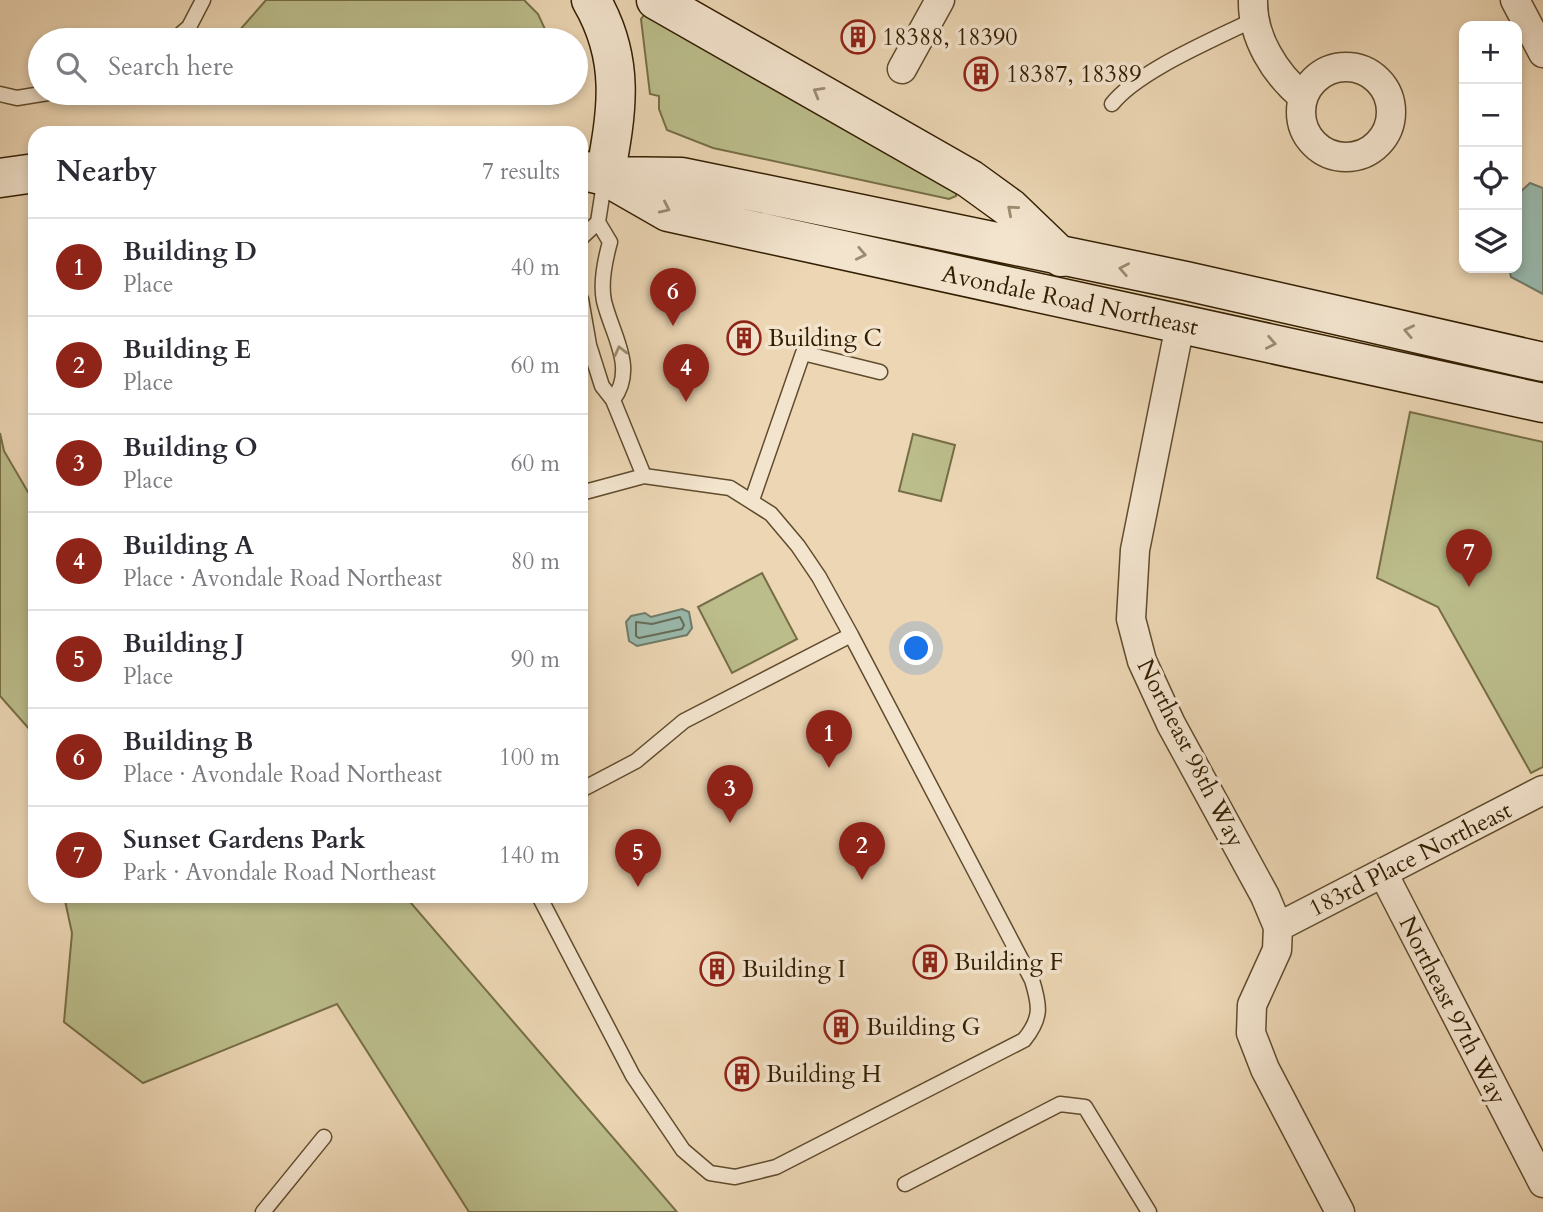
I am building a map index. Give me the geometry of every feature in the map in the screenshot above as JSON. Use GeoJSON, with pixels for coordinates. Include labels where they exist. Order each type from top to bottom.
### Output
{"type":"FeatureCollection","features":[{"type":"Feature","properties":{"kind":"main road"},"geometry":{"type":"LineString","coordinates":[[591,0],[609,37],[617,74],[616,113],[593,173]]}},
{"type":"Feature","properties":{"kind":"main road"},"geometry":{"type":"LineString","coordinates":[[656,0],[970,180],[1010,208],[1061,257]]}},
{"type":"Feature","properties":{"kind":"main road","name":"Avondale Road Northeast"},"geometry":{"type":"LineString","coordinates":[[593,173],[682,177],[1280,302],[1543,362]]}},
{"type":"Feature","properties":{"kind":"main road","name":"Avondale Road Northeast"},"geometry":{"type":"LineString","coordinates":[[593,173],[668,212],[1180,325],[1339,356],[1543,403]]}},
{"type":"Feature","properties":{"kind":"main road"},"geometry":{"type":"LineString","coordinates":[[0,178],[28,174]]}},
{"type":"Feature","properties":{"kind":"main road"},"geometry":{"type":"LineString","coordinates":[[1180,325],[1185,315],[1193,311],[1251,315],[1280,302]]}},
{"type":"Feature","properties":{"kind":"street"},"geometry":{"type":"LineString","coordinates":[[902,69],[940,0]]}},
{"type":"Feature","properties":{"kind":"street"},"geometry":{"type":"LineString","coordinates":[[1515,0],[1543,53]]}},
{"type":"Feature","properties":{"kind":"street"},"geometry":{"type":"LineString","coordinates":[[1253,10],[1284,82],[1303,97]]}},
{"type":"Feature","properties":{"kind":"street","name":"Northeast 98th Way"},"geometry":{"type":"LineString","coordinates":[[1180,325],[1135,550],[1131,619],[1142,661],[1171,724],[1265,896],[1278,928]]}},
{"type":"Feature","properties":{"kind":"street","name":"183rd Place Northeast"},"geometry":{"type":"LineString","coordinates":[[1278,928],[1543,790]]}},
{"type":"Feature","properties":{"kind":"street","name":"Northeast 97th Way"},"geometry":{"type":"LineString","coordinates":[[1382,873],[1539,1167]]}},
{"type":"Feature","properties":{"kind":"street"},"geometry":{"type":"LineString","coordinates":[[1278,928],[1277,950],[1252,1005],[1251,1034],[1265,1069],[1340,1212]]}},
{"type":"Feature","properties":{"kind":"lane"},"geometry":{"type":"LineString","coordinates":[[188,28],[203,0]]}},
{"type":"Feature","properties":{"kind":"lane"},"geometry":{"type":"LineString","coordinates":[[1112,104],[1122,91],[1253,10]]}},
{"type":"Feature","properties":{"kind":"lane"},"geometry":{"type":"LineString","coordinates":[[0,94],[17,98],[28,96]]}},
{"type":"Feature","properties":{"kind":"lane"},"geometry":{"type":"LineString","coordinates":[[593,173],[598,222],[610,242],[605,261],[604,300],[623,363],[623,383],[612,400]]}},
{"type":"Feature","properties":{"kind":"lane"},"geometry":{"type":"LineString","coordinates":[[588,231],[598,222]]}},
{"type":"Feature","properties":{"kind":"lane"},"geometry":{"type":"LineString","coordinates":[[588,299],[604,300]]}},
{"type":"Feature","properties":{"kind":"lane"},"geometry":{"type":"LineString","coordinates":[[588,339],[602,386],[612,400],[644,476]]}},
{"type":"Feature","properties":{"kind":"lane"},"geometry":{"type":"LineString","coordinates":[[752,500],[803,353],[880,372]]}},
{"type":"Feature","properties":{"kind":"lane"},"geometry":{"type":"LineString","coordinates":[[542,903],[632,1076],[684,1150],[710,1172],[735,1177],[776,1167],[1024,1040],[1037,1024],[1040,1006],[1032,980],[851,635],[819,577],[798,546],[771,514],[730,488],[644,476],[588,491]]}},
{"type":"Feature","properties":{"kind":"lane"},"geometry":{"type":"LineString","coordinates":[[588,786],[636,761],[684,721],[851,635]]}},
{"type":"Feature","properties":{"kind":"lane"},"geometry":{"type":"LineString","coordinates":[[905,1184],[1060,1104],[1086,1107],[1149,1212]]}},
{"type":"Feature","properties":{"kind":"lane"},"geometry":{"type":"LineString","coordinates":[[263,1212],[324,1137]]}},
{"type":"Feature","properties":{"kind":"green space"},"geometry":{"type":"Polygon","coordinates":[[[266,0],[524,0],[538,14],[544,28],[242,28],[266,0]]]}},
{"type":"Feature","properties":{"kind":"green space"},"geometry":{"type":"Polygon","coordinates":[[[648,10],[956,188],[956,196],[949,199],[713,148],[667,130],[659,109],[659,96],[650,94],[641,19],[648,10]]]}},
{"type":"Feature","properties":{"kind":"green space"},"geometry":{"type":"Polygon","coordinates":[[[1410,412],[1543,442],[1543,767],[1531,773],[1438,607],[1377,578],[1410,412]]]}},
{"type":"Feature","properties":{"kind":"green space"},"geometry":{"type":"Polygon","coordinates":[[[0,433],[4,451],[28,492],[28,728],[0,696],[0,433]]]}},
{"type":"Feature","properties":{"kind":"green space"},"geometry":{"type":"Polygon","coordinates":[[[913,434],[955,445],[941,501],[899,491],[913,434]]]}},
{"type":"Feature","properties":{"kind":"green space"},"geometry":{"type":"Polygon","coordinates":[[[762,573],[797,639],[732,673],[698,607],[762,573]]]}},
{"type":"Feature","properties":{"kind":"green space"},"geometry":{"type":"Polygon","coordinates":[[[66,903],[411,903],[677,1212],[469,1212],[337,1004],[143,1083],[64,1022],[72,933],[66,903]]]}},
{"type":"Feature","properties":{"kind":"water"},"geometry":{"type":"Polygon","coordinates":[[[1530,183],[1543,188],[1543,294],[1511,277],[1510,273],[1522,273],[1522,190],[1530,183]]]}},
{"type":"Feature","properties":{"kind":"water"},"geometry":{"type":"Polygon","coordinates":[[[682,609],[689,612],[692,628],[687,635],[637,646],[629,641],[626,622],[631,616],[645,613],[651,617],[682,609]]]}},
{"type":"Feature","properties":{"kind":"place","name":"18388, 18390"},"geometry":{"type":"Point","coordinates":[858,37]}},
{"type":"Feature","properties":{"kind":"place","name":"18387, 18389"},"geometry":{"type":"Point","coordinates":[981,74]}},
{"type":"Feature","properties":{"kind":"place","name":"Building B"},"geometry":{"type":"Point","coordinates":[673,326]}},
{"type":"Feature","properties":{"kind":"place","name":"Building C"},"geometry":{"type":"Point","coordinates":[744,338]}},
{"type":"Feature","properties":{"kind":"place","name":"Building A"},"geometry":{"type":"Point","coordinates":[686,402]}},
{"type":"Feature","properties":{"kind":"place","name":"Sunset Gardens Park"},"geometry":{"type":"Point","coordinates":[1469,587]}},
{"type":"Feature","properties":{"kind":"place","name":"Building D"},"geometry":{"type":"Point","coordinates":[829,768]}},
{"type":"Feature","properties":{"kind":"place","name":"Building O"},"geometry":{"type":"Point","coordinates":[730,823]}},
{"type":"Feature","properties":{"kind":"place","name":"Building E"},"geometry":{"type":"Point","coordinates":[862,880]}},
{"type":"Feature","properties":{"kind":"place","name":"Building J"},"geometry":{"type":"Point","coordinates":[638,887]}},
{"type":"Feature","properties":{"kind":"place","name":"Building F"},"geometry":{"type":"Point","coordinates":[930,962]}},
{"type":"Feature","properties":{"kind":"place","name":"Building I"},"geometry":{"type":"Point","coordinates":[717,969]}},
{"type":"Feature","properties":{"kind":"place","name":"Building G"},"geometry":{"type":"Point","coordinates":[841,1027]}},
{"type":"Feature","properties":{"kind":"place","name":"Building H"},"geometry":{"type":"Point","coordinates":[742,1074]}}]}
